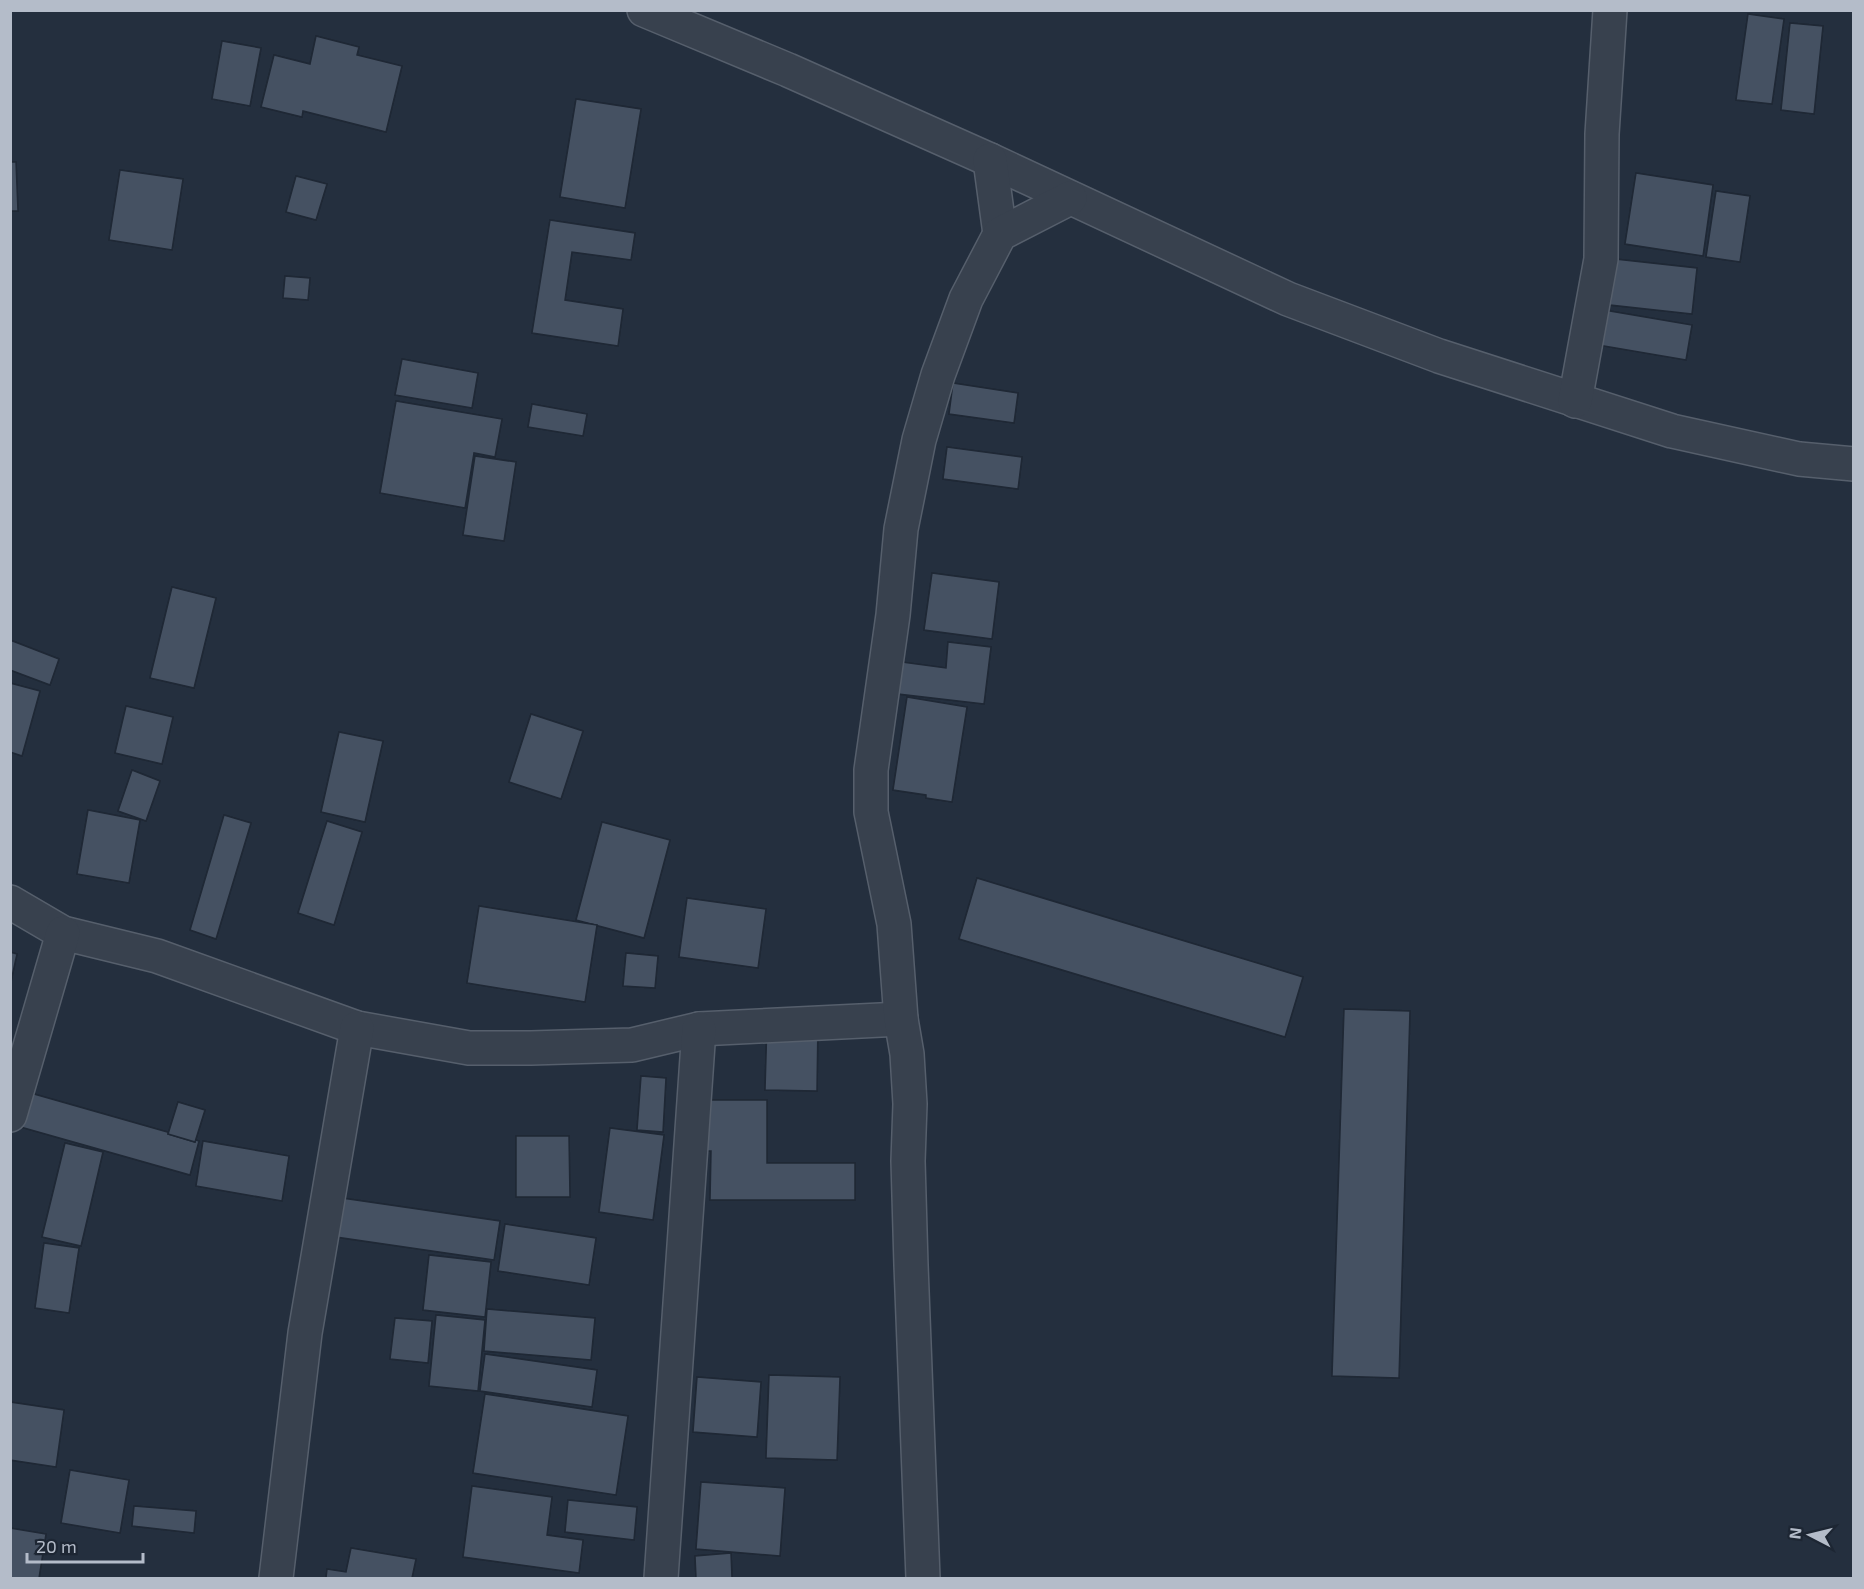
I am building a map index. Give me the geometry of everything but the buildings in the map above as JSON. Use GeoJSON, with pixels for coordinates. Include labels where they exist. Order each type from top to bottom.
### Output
{"type":"FeatureCollection","features":[{"type":"Feature","properties":{"kind":"street"},"geometry":{"type":"LineString","coordinates":[[644,10],[788,70],[990,160],[1288,299],[1439,357],[1672,431],[1799,459],[1854,464]]}},
{"type":"Feature","properties":{"kind":"street"},"geometry":{"type":"LineString","coordinates":[[1575,401],[1601,259],[1602,134],[1610,10]]}},
{"type":"Feature","properties":{"kind":"street"},"geometry":{"type":"LineString","coordinates":[[990,160],[1000,234]]}},
{"type":"Feature","properties":{"kind":"street"},"geometry":{"type":"LineString","coordinates":[[923,1578],[911,1265],[908,1161],[910,1104],[907,1054],[901,1019],[894,924],[871,812],[871,771],[893,615],[901,530],[920,440],[938,375],[966,299],[1000,234],[1070,198]]}},
{"type":"Feature","properties":{"kind":"street"},"geometry":{"type":"LineString","coordinates":[[10,902],[63,933],[157,956],[357,1028],[469,1048],[632,1045],[699,1029],[901,1019]]}},
{"type":"Feature","properties":{"kind":"street"},"geometry":{"type":"LineString","coordinates":[[10,1115],[63,933]]}},
{"type":"Feature","properties":{"kind":"street"},"geometry":{"type":"LineString","coordinates":[[276,1578],[305,1334],[357,1028]]}},
{"type":"Feature","properties":{"kind":"street"},"geometry":{"type":"LineString","coordinates":[[661,1578],[699,1029]]}}]}
